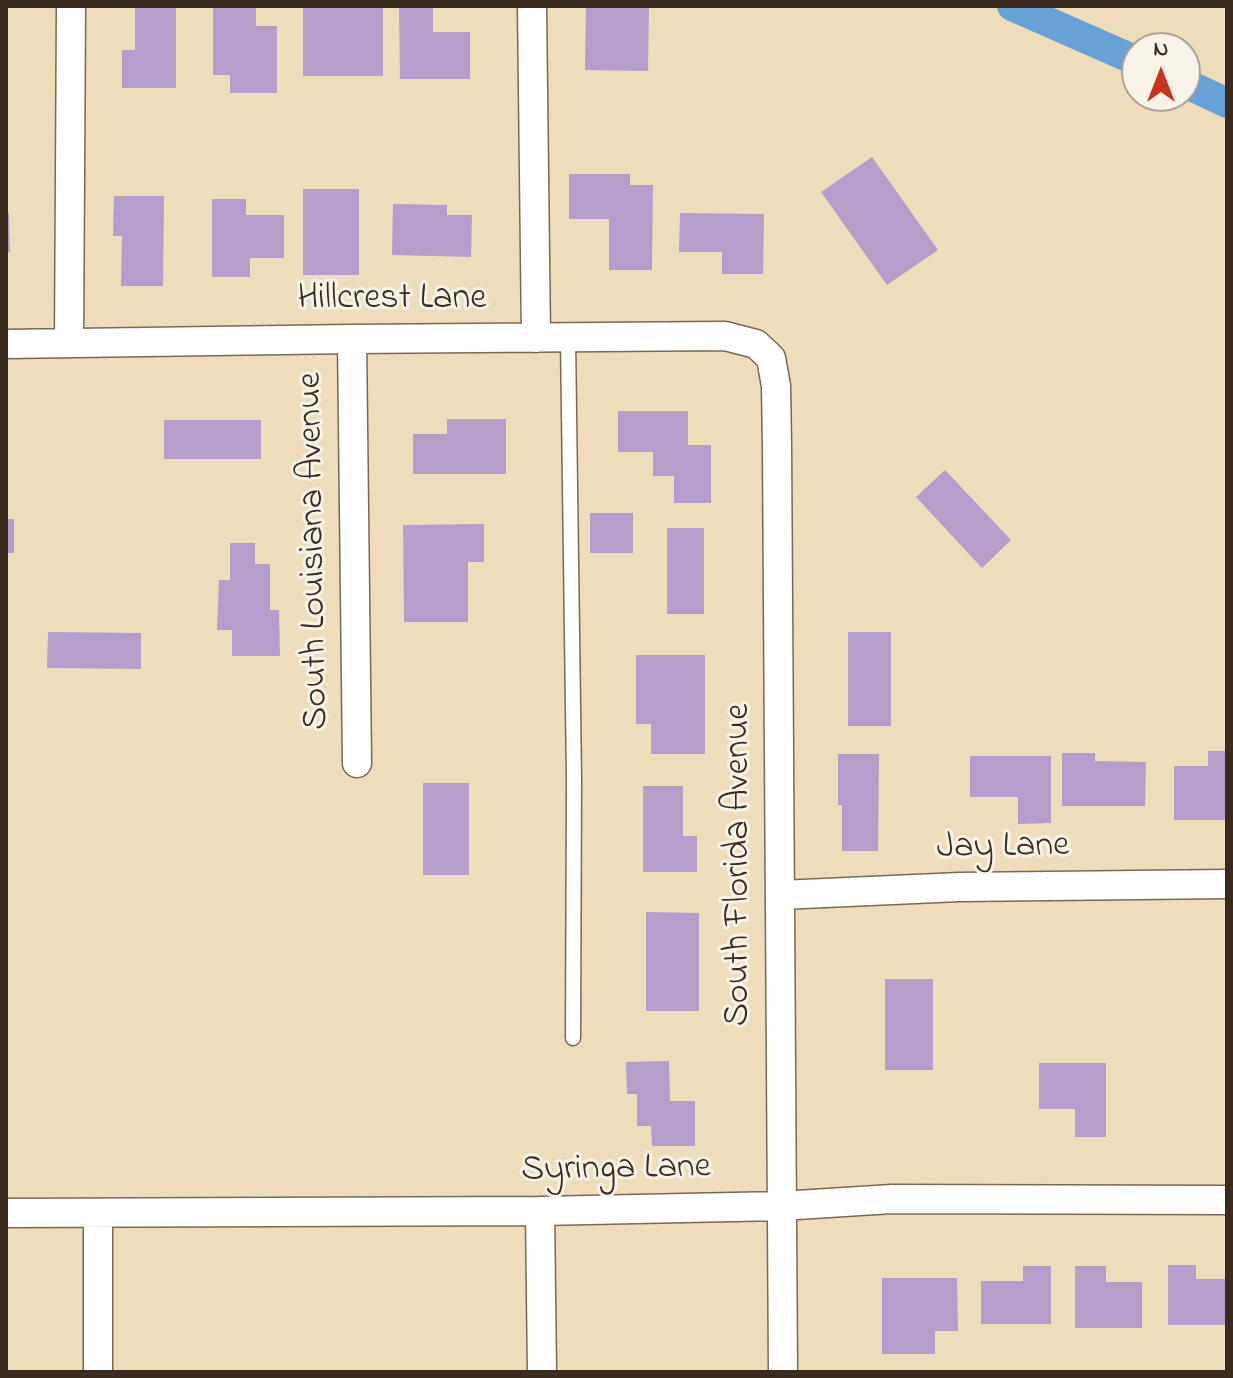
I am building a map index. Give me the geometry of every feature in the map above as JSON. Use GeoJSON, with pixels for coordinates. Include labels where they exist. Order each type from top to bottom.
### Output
{"type":"FeatureCollection","features":[{"type":"Feature","properties":{"kind":"street"},"geometry":{"type":"LineString","coordinates":[[69,343],[71,6]]}},
{"type":"Feature","properties":{"kind":"street"},"geometry":{"type":"LineString","coordinates":[[532,6],[536,338]]}},
{"type":"Feature","properties":{"kind":"street","name":"Hillcrest Lane"},"geometry":{"type":"LineString","coordinates":[[6,344],[725,336],[756,344],[771,358]]}},
{"type":"Feature","properties":{"kind":"street","name":"South Louisiana Avenue"},"geometry":{"type":"LineString","coordinates":[[352,339],[357,763]]}},
{"type":"Feature","properties":{"kind":"street","name":"South Florida Avenue"},"geometry":{"type":"LineString","coordinates":[[771,358],[776,386],[777,431],[783,1372]]}},
{"type":"Feature","properties":{"kind":"street","name":"Jay Lane"},"geometry":{"type":"LineString","coordinates":[[780,895],[960,887],[1227,884]]}},
{"type":"Feature","properties":{"kind":"street","name":"Syringa Lane"},"geometry":{"type":"LineString","coordinates":[[6,1213],[540,1211],[781,1206],[892,1199],[1227,1200]]}},
{"type":"Feature","properties":{"kind":"street"},"geometry":{"type":"LineString","coordinates":[[540,1211],[542,1372]]}},
{"type":"Feature","properties":{"kind":"street"},"geometry":{"type":"LineString","coordinates":[[98,1214],[98,1372]]}},
{"type":"Feature","properties":{"kind":"lane"},"geometry":{"type":"LineString","coordinates":[[568,338],[574,780],[573,1038]]}},
{"type":"Feature","properties":{"kind":"building"},"geometry":{"type":"Polygon","coordinates":[[[135,6],[176,6],[176,88],[122,88],[122,50],[135,50],[135,6]]]}},
{"type":"Feature","properties":{"kind":"building"},"geometry":{"type":"Polygon","coordinates":[[[213,6],[256,6],[256,26],[277,26],[277,93],[230,93],[230,75],[213,75],[213,6]]]}},
{"type":"Feature","properties":{"kind":"building"},"geometry":{"type":"Polygon","coordinates":[[[303,6],[383,6],[383,76],[303,76],[303,6]]]}},
{"type":"Feature","properties":{"kind":"building"},"geometry":{"type":"Polygon","coordinates":[[[399,6],[433,6],[433,32],[470,32],[470,79],[400,79],[399,6]]]}},
{"type":"Feature","properties":{"kind":"building"},"geometry":{"type":"Polygon","coordinates":[[[586,6],[649,6],[648,71],[585,70],[586,6]]]}},
{"type":"Feature","properties":{"kind":"building"},"geometry":{"type":"Polygon","coordinates":[[[872,157],[938,250],[887,285],[821,192],[872,157]]]}},
{"type":"Feature","properties":{"kind":"building"},"geometry":{"type":"Polygon","coordinates":[[[569,174],[630,174],[630,185],[653,185],[652,270],[609,270],[609,219],[569,219],[569,174]]]}},
{"type":"Feature","properties":{"kind":"building"},"geometry":{"type":"Polygon","coordinates":[[[303,189],[359,189],[359,275],[303,275],[303,189]]]}},
{"type":"Feature","properties":{"kind":"building"},"geometry":{"type":"Polygon","coordinates":[[[114,196],[164,196],[163,286],[121,286],[122,236],[113,236],[114,196]]]}},
{"type":"Feature","properties":{"kind":"building"},"geometry":{"type":"Polygon","coordinates":[[[212,199],[246,199],[246,215],[284,215],[284,258],[250,258],[250,277],[212,277],[212,199]]]}},
{"type":"Feature","properties":{"kind":"building"},"geometry":{"type":"Polygon","coordinates":[[[393,204],[447,205],[447,215],[472,215],[471,257],[392,255],[393,204]]]}},
{"type":"Feature","properties":{"kind":"building"},"geometry":{"type":"Polygon","coordinates":[[[6,213],[9,213],[10,252],[6,253],[6,213]]]}},
{"type":"Feature","properties":{"kind":"building"},"geometry":{"type":"Polygon","coordinates":[[[680,213],[764,214],[763,274],[722,274],[722,252],[679,252],[680,213]]]}},
{"type":"Feature","properties":{"kind":"building"},"geometry":{"type":"Polygon","coordinates":[[[618,411],[688,411],[688,445],[711,445],[711,503],[674,503],[674,476],[653,476],[653,452],[618,452],[618,411]]]}},
{"type":"Feature","properties":{"kind":"building"},"geometry":{"type":"Polygon","coordinates":[[[447,419],[506,419],[506,474],[413,474],[413,434],[447,434],[447,419]]]}},
{"type":"Feature","properties":{"kind":"building"},"geometry":{"type":"Polygon","coordinates":[[[164,420],[261,420],[261,459],[164,459],[164,420]]]}},
{"type":"Feature","properties":{"kind":"building"},"geometry":{"type":"Polygon","coordinates":[[[945,470],[1011,540],[982,568],[916,497],[945,470]]]}},
{"type":"Feature","properties":{"kind":"building"},"geometry":{"type":"Polygon","coordinates":[[[590,513],[633,513],[633,553],[590,553],[590,513]]]}},
{"type":"Feature","properties":{"kind":"building"},"geometry":{"type":"Polygon","coordinates":[[[6,519],[14,519],[14,553],[6,553],[6,519]]]}},
{"type":"Feature","properties":{"kind":"building"},"geometry":{"type":"Polygon","coordinates":[[[484,524],[484,562],[468,562],[468,622],[404,622],[403,525],[484,524]]]}},
{"type":"Feature","properties":{"kind":"building"},"geometry":{"type":"Polygon","coordinates":[[[667,528],[704,528],[704,614],[667,614],[667,528]]]}},
{"type":"Feature","properties":{"kind":"building"},"geometry":{"type":"Polygon","coordinates":[[[230,543],[255,543],[255,564],[270,564],[270,610],[279,610],[280,656],[232,656],[232,630],[217,630],[219,580],[230,580],[230,543]]]}},
{"type":"Feature","properties":{"kind":"building"},"geometry":{"type":"Polygon","coordinates":[[[48,632],[141,633],[141,669],[47,668],[48,632]]]}},
{"type":"Feature","properties":{"kind":"building"},"geometry":{"type":"Polygon","coordinates":[[[848,632],[891,632],[891,726],[848,726],[848,632]]]}},
{"type":"Feature","properties":{"kind":"building"},"geometry":{"type":"Polygon","coordinates":[[[636,655],[705,655],[705,754],[651,754],[651,724],[636,724],[636,655]]]}},
{"type":"Feature","properties":{"kind":"building"},"geometry":{"type":"Polygon","coordinates":[[[1208,751],[1227,751],[1227,820],[1174,820],[1174,766],[1208,766],[1208,751]]]}},
{"type":"Feature","properties":{"kind":"building"},"geometry":{"type":"Polygon","coordinates":[[[1062,753],[1095,753],[1095,761],[1146,762],[1145,806],[1062,806],[1062,753]]]}},
{"type":"Feature","properties":{"kind":"building"},"geometry":{"type":"Polygon","coordinates":[[[838,754],[879,754],[878,851],[842,851],[838,754]]]}},
{"type":"Feature","properties":{"kind":"building"},"geometry":{"type":"Polygon","coordinates":[[[970,756],[1051,756],[1051,823],[1018,824],[1018,797],[970,797],[970,756]]]}},
{"type":"Feature","properties":{"kind":"building"},"geometry":{"type":"Polygon","coordinates":[[[423,783],[469,783],[469,875],[423,875],[423,783]]]}},
{"type":"Feature","properties":{"kind":"building"},"geometry":{"type":"Polygon","coordinates":[[[643,786],[683,786],[683,836],[697,836],[697,872],[643,872],[643,786]]]}},
{"type":"Feature","properties":{"kind":"building"},"geometry":{"type":"Polygon","coordinates":[[[646,912],[699,913],[699,1011],[646,1011],[646,912]]]}},
{"type":"Feature","properties":{"kind":"building"},"geometry":{"type":"Polygon","coordinates":[[[885,979],[933,979],[933,1070],[885,1070],[885,979]]]}},
{"type":"Feature","properties":{"kind":"building"},"geometry":{"type":"Polygon","coordinates":[[[669,1061],[670,1101],[695,1101],[695,1146],[652,1146],[651,1126],[637,1126],[637,1094],[627,1094],[626,1062],[669,1061]]]}},
{"type":"Feature","properties":{"kind":"building"},"geometry":{"type":"Polygon","coordinates":[[[1039,1063],[1106,1063],[1106,1137],[1075,1137],[1075,1109],[1039,1109],[1039,1063]]]}},
{"type":"Feature","properties":{"kind":"building"},"geometry":{"type":"Polygon","coordinates":[[[1168,1265],[1196,1265],[1196,1279],[1227,1279],[1227,1325],[1168,1325],[1168,1265]]]}},
{"type":"Feature","properties":{"kind":"building"},"geometry":{"type":"Polygon","coordinates":[[[1023,1266],[1051,1266],[1051,1324],[981,1324],[981,1281],[1023,1281],[1023,1266]]]}},
{"type":"Feature","properties":{"kind":"building"},"geometry":{"type":"Polygon","coordinates":[[[1075,1266],[1106,1266],[1106,1282],[1142,1282],[1142,1328],[1075,1328],[1075,1266]]]}},
{"type":"Feature","properties":{"kind":"building"},"geometry":{"type":"Polygon","coordinates":[[[882,1278],[957,1278],[958,1331],[935,1331],[935,1354],[882,1354],[882,1278]]]}},
{"type":"Feature","properties":{"kind":"waterway"},"geometry":{"type":"LineString","coordinates":[[1012,6],[1121,54]]}},
{"type":"Feature","properties":{"kind":"waterway"},"geometry":{"type":"LineString","coordinates":[[1201,91],[1227,103]]}}]}
